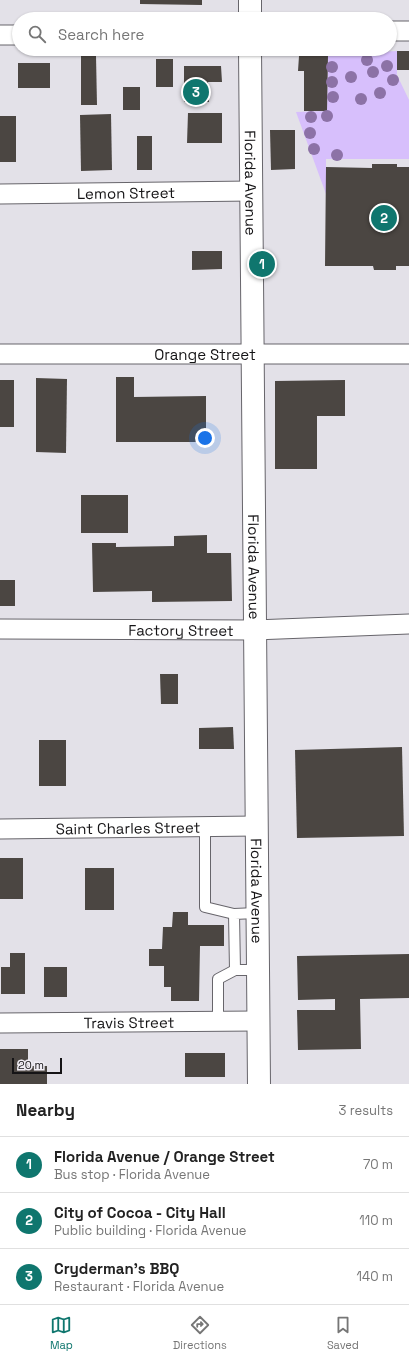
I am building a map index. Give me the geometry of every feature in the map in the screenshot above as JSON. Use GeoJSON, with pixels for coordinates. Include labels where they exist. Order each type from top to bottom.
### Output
{"type":"FeatureCollection","features":[{"type":"Feature","properties":{"kind":"street"},"geometry":{"type":"LineString","coordinates":[[250,0],[250,12]]}},
{"type":"Feature","properties":{"kind":"street"},"geometry":{"type":"LineString","coordinates":[[397,31],[409,31]]}},
{"type":"Feature","properties":{"kind":"street"},"geometry":{"type":"LineString","coordinates":[[0,35],[12,34]]}},
{"type":"Feature","properties":{"kind":"street","name":"Florida Avenue"},"geometry":{"type":"LineString","coordinates":[[250,56],[259,1084]]}},
{"type":"Feature","properties":{"kind":"street","name":"Lemon Street"},"geometry":{"type":"LineString","coordinates":[[0,194],[252,191]]}},
{"type":"Feature","properties":{"kind":"street","name":"Orange Street"},"geometry":{"type":"LineString","coordinates":[[0,354],[409,354]]}},
{"type":"Feature","properties":{"kind":"street","name":"Factory Street"},"geometry":{"type":"LineString","coordinates":[[0,629],[254,630],[409,624]]}},
{"type":"Feature","properties":{"kind":"street","name":"Saint Charles Street"},"geometry":{"type":"LineString","coordinates":[[0,829],[256,826]]}},
{"type":"Feature","properties":{"kind":"street","name":"Travis Street"},"geometry":{"type":"LineString","coordinates":[[0,1023],[258,1021]]}},
{"type":"Feature","properties":{"kind":"lane"},"geometry":{"type":"LineString","coordinates":[[205,826],[205,907],[234,914],[258,913]]}},
{"type":"Feature","properties":{"kind":"lane"},"geometry":{"type":"LineString","coordinates":[[234,914],[235,970]]}},
{"type":"Feature","properties":{"kind":"lane"},"geometry":{"type":"LineString","coordinates":[[218,1021],[218,979],[235,970],[258,970]]}},
{"type":"Feature","properties":{"kind":"shaded area"},"geometry":{"type":"Polygon","coordinates":[[[328,56],[397,56],[397,75],[409,100],[409,159],[326,159],[326,194],[296,112],[327,111],[328,56]]]}},
{"type":"Feature","properties":{"kind":"building"},"geometry":{"type":"Polygon","coordinates":[[[140,0],[202,0],[202,5],[140,4],[140,0]]]}},
{"type":"Feature","properties":{"kind":"building"},"geometry":{"type":"Polygon","coordinates":[[[397,51],[409,51],[409,70],[397,70],[397,51]]]}},
{"type":"Feature","properties":{"kind":"building"},"geometry":{"type":"Polygon","coordinates":[[[81,56],[96,56],[97,105],[81,105],[81,56]]]}},
{"type":"Feature","properties":{"kind":"building"},"geometry":{"type":"Polygon","coordinates":[[[299,56],[328,56],[327,111],[304,111],[304,71],[298,71],[299,56]]]}},
{"type":"Feature","properties":{"kind":"building"},"geometry":{"type":"Polygon","coordinates":[[[156,59],[173,59],[173,87],[156,87],[156,59]]]}},
{"type":"Feature","properties":{"kind":"building"},"geometry":{"type":"Polygon","coordinates":[[[18,63],[50,63],[50,88],[18,88],[18,63]]]}},
{"type":"Feature","properties":{"kind":"building"},"geometry":{"type":"Polygon","coordinates":[[[184,66],[221,66],[222,82],[208,82],[209,102],[184,102],[184,66]]]}},
{"type":"Feature","properties":{"kind":"building"},"geometry":{"type":"Polygon","coordinates":[[[123,87],[140,87],[140,110],[123,110],[123,87]]]}},
{"type":"Feature","properties":{"kind":"building"},"geometry":{"type":"Polygon","coordinates":[[[188,113],[222,113],[222,143],[187,143],[188,113]]]}},
{"type":"Feature","properties":{"kind":"building"},"geometry":{"type":"Polygon","coordinates":[[[111,114],[112,170],[81,171],[80,115],[111,114]]]}},
{"type":"Feature","properties":{"kind":"building"},"geometry":{"type":"Polygon","coordinates":[[[0,116],[16,116],[16,162],[0,162],[0,116]]]}},
{"type":"Feature","properties":{"kind":"building"},"geometry":{"type":"Polygon","coordinates":[[[270,130],[295,130],[295,169],[271,170],[270,130]]]}},
{"type":"Feature","properties":{"kind":"building"},"geometry":{"type":"Polygon","coordinates":[[[137,136],[152,136],[152,170],[137,170],[137,136]]]}},
{"type":"Feature","properties":{"kind":"building"},"geometry":{"type":"Polygon","coordinates":[[[372,164],[397,164],[397,167],[409,167],[409,266],[396,266],[396,270],[374,270],[373,266],[325,266],[326,167],[372,168],[372,164]]]}},
{"type":"Feature","properties":{"kind":"building"},"geometry":{"type":"Polygon","coordinates":[[[192,251],[222,251],[222,269],[192,270],[192,251]]]}},
{"type":"Feature","properties":{"kind":"building"},"geometry":{"type":"Polygon","coordinates":[[[116,377],[134,377],[134,397],[206,396],[206,442],[116,442],[116,377]]]}},
{"type":"Feature","properties":{"kind":"building"},"geometry":{"type":"Polygon","coordinates":[[[36,378],[67,379],[66,453],[36,452],[36,378]]]}},
{"type":"Feature","properties":{"kind":"building"},"geometry":{"type":"Polygon","coordinates":[[[0,380],[14,380],[14,427],[0,427],[0,380]]]}},
{"type":"Feature","properties":{"kind":"building"},"geometry":{"type":"Polygon","coordinates":[[[345,380],[345,416],[317,416],[317,469],[275,469],[275,381],[345,380]]]}},
{"type":"Feature","properties":{"kind":"building"},"geometry":{"type":"Polygon","coordinates":[[[81,495],[128,495],[128,533],[81,533],[81,495]]]}},
{"type":"Feature","properties":{"kind":"building"},"geometry":{"type":"Polygon","coordinates":[[[207,535],[207,553],[231,553],[232,601],[152,602],[152,591],[93,592],[92,543],[116,543],[116,547],[174,546],[174,536],[207,535]]]}},
{"type":"Feature","properties":{"kind":"building"},"geometry":{"type":"Polygon","coordinates":[[[0,580],[15,580],[15,606],[0,606],[0,580]]]}},
{"type":"Feature","properties":{"kind":"building"},"geometry":{"type":"Polygon","coordinates":[[[160,674],[178,674],[178,704],[161,704],[160,674]]]}},
{"type":"Feature","properties":{"kind":"building"},"geometry":{"type":"Polygon","coordinates":[[[233,727],[234,749],[199,749],[199,728],[233,727]]]}},
{"type":"Feature","properties":{"kind":"building"},"geometry":{"type":"Polygon","coordinates":[[[39,740],[66,740],[66,786],[39,786],[39,740]]]}},
{"type":"Feature","properties":{"kind":"building"},"geometry":{"type":"Polygon","coordinates":[[[402,747],[404,836],[297,838],[295,750],[402,747]]]}},
{"type":"Feature","properties":{"kind":"building"},"geometry":{"type":"Polygon","coordinates":[[[0,858],[23,858],[23,899],[0,899],[0,858]]]}},
{"type":"Feature","properties":{"kind":"building"},"geometry":{"type":"Polygon","coordinates":[[[85,868],[114,868],[114,910],[85,910],[85,868]]]}},
{"type":"Feature","properties":{"kind":"building"},"geometry":{"type":"Polygon","coordinates":[[[173,912],[188,912],[188,925],[224,925],[224,946],[200,946],[199,1001],[171,1001],[171,987],[164,987],[164,966],[149,966],[149,949],[162,949],[163,927],[172,927],[173,912]]]}},
{"type":"Feature","properties":{"kind":"building"},"geometry":{"type":"Polygon","coordinates":[[[10,953],[25,953],[25,994],[1,994],[1,967],[10,967],[10,953]]]}},
{"type":"Feature","properties":{"kind":"building"},"geometry":{"type":"Polygon","coordinates":[[[409,954],[409,998],[360,999],[361,1049],[298,1050],[297,1010],[335,1010],[335,999],[298,1000],[297,956],[409,954]]]}},
{"type":"Feature","properties":{"kind":"building"},"geometry":{"type":"Polygon","coordinates":[[[44,967],[67,967],[67,997],[44,997],[44,967]]]}},
{"type":"Feature","properties":{"kind":"building"},"geometry":{"type":"Polygon","coordinates":[[[0,1049],[28,1049],[28,1066],[47,1066],[47,1084],[0,1084],[0,1049]]]}},
{"type":"Feature","properties":{"kind":"building"},"geometry":{"type":"Polygon","coordinates":[[[185,1053],[225,1053],[225,1077],[185,1077],[185,1053]]]}},
{"type":"Feature","properties":{"kind":"place","name":"Cryderman's BBQ"},"geometry":{"type":"Point","coordinates":[196,92]}},
{"type":"Feature","properties":{"kind":"place","name":"City of Cocoa - City Hall"},"geometry":{"type":"Point","coordinates":[384,218]}},
{"type":"Feature","properties":{"kind":"place","name":"Florida Avenue / Orange Street"},"geometry":{"type":"Point","coordinates":[262,264]}}]}
